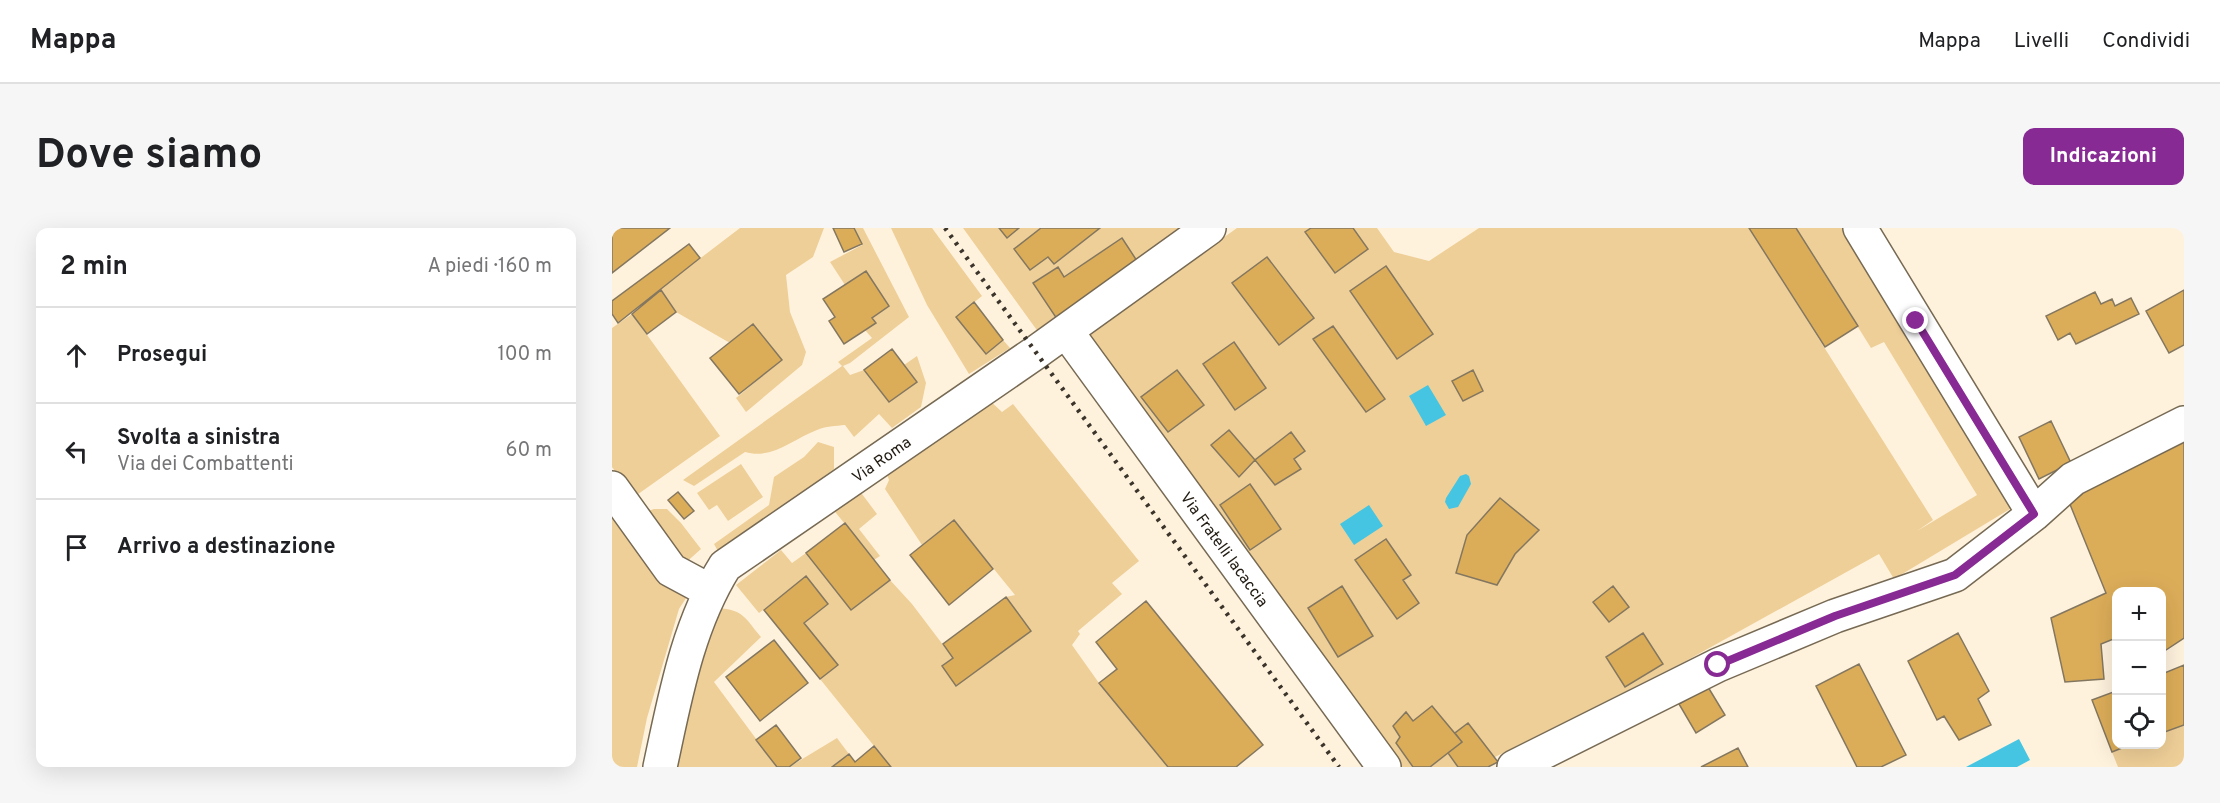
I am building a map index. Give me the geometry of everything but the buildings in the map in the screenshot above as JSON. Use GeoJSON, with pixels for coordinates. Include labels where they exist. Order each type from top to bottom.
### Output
{"type":"FeatureCollection","features":[{"type":"Feature","properties":{"kind":"street","name":"Via Roma"},"geometry":{"type":"LineString","coordinates":[[660,767],[683,663],[710,591],[725,566],[1066,331],[1209,228]]}},
{"type":"Feature","properties":{"kind":"street"},"geometry":{"type":"LineString","coordinates":[[1860,228],[2034,514]]}},
{"type":"Feature","properties":{"kind":"street","name":"Via Fratelli Iacaccia"},"geometry":{"type":"LineString","coordinates":[[1066,331],[1384,767]]}},
{"type":"Feature","properties":{"kind":"street"},"geometry":{"type":"LineString","coordinates":[[1514,767],[1718,665],[1835,616],[1955,575],[2034,514],[2073,479],[2184,423]]}},
{"type":"Feature","properties":{"kind":"street"},"geometry":{"type":"LineString","coordinates":[[612,488],[671,570],[710,591]]}},
{"type":"Feature","properties":{"kind":"shaded area"},"geometry":{"type":"Polygon","coordinates":[[[740,228],[824,228],[813,257],[786,275],[790,312],[806,352],[802,365],[746,412],[736,398],[782,360],[730,343],[676,312],[660,289],[740,228]]]}},
{"type":"Feature","properties":{"kind":"shaded area"},"geometry":{"type":"Polygon","coordinates":[[[854,228],[863,228],[909,317],[843,366],[850,375],[864,370],[889,402],[916,382],[904,365],[917,356],[926,383],[921,407],[892,428],[879,414],[854,437],[845,425],[823,428],[773,451],[755,454],[745,452],[694,486],[683,480],[842,366],[838,362],[872,338],[865,330],[875,323],[872,318],[889,306],[866,271],[845,285],[830,262],[862,245],[854,228]]]}},
{"type":"Feature","properties":{"kind":"shaded area"},"geometry":{"type":"Polygon","coordinates":[[[891,228],[932,228],[982,296],[956,317],[986,354],[1003,340],[1010,348],[969,374],[927,305],[891,228]]]}},
{"type":"Feature","properties":{"kind":"shaded area"},"geometry":{"type":"Polygon","coordinates":[[[963,228],[1198,228],[1044,340],[963,228]]]}},
{"type":"Feature","properties":{"kind":"shaded area"},"geometry":{"type":"Polygon","coordinates":[[[1237,228],[1377,228],[1394,252],[1429,261],[1479,228],[1749,228],[1933,520],[1917,531],[1977,495],[1884,342],[1871,348],[1796,228],[1860,228],[2025,500],[1894,579],[1879,554],[1684,662],[1475,767],[1402,767],[1081,339],[1237,228]]]}},
{"type":"Feature","properties":{"kind":"shaded area"},"geometry":{"type":"Polygon","coordinates":[[[632,314],[720,436],[634,497],[612,467],[612,328],[632,314]]]}},
{"type":"Feature","properties":{"kind":"shaded area"},"geometry":{"type":"Polygon","coordinates":[[[987,398],[1002,412],[1013,404],[1139,561],[1112,583],[1122,594],[1078,631],[1080,634],[1072,645],[1099,683],[1168,767],[891,767],[820,679],[838,665],[804,623],[828,604],[806,577],[759,613],[736,585],[781,550],[792,563],[806,553],[851,610],[890,580],[912,604],[953,658],[942,666],[956,685],[1006,597],[1015,595],[954,520],[922,545],[885,489],[889,480],[885,469],[987,398]]]}},
{"type":"Feature","properties":{"kind":"shaded area"},"geometry":{"type":"Polygon","coordinates":[[[818,442],[834,447],[834,469],[720,555],[714,544],[769,505],[774,477],[804,457],[818,442]]]}},
{"type":"Feature","properties":{"kind":"shaded area"},"geometry":{"type":"Polygon","coordinates":[[[741,464],[763,497],[728,521],[717,505],[709,510],[697,493],[741,464]]]}},
{"type":"Feature","properties":{"kind":"shaded area"},"geometry":{"type":"Polygon","coordinates":[[[859,490],[877,514],[859,529],[880,556],[874,560],[832,508],[859,490]]]}},
{"type":"Feature","properties":{"kind":"shaded area"},"geometry":{"type":"Polygon","coordinates":[[[612,503],[690,592],[679,609],[647,718],[637,767],[612,767],[612,503]]]}},
{"type":"Feature","properties":{"kind":"shaded area"},"geometry":{"type":"Polygon","coordinates":[[[654,509],[667,509],[701,549],[682,566],[636,515],[654,509]]]}},
{"type":"Feature","properties":{"kind":"shaded area"},"geometry":{"type":"Polygon","coordinates":[[[718,608],[739,613],[761,637],[714,682],[777,767],[665,767],[718,608]]]}},
{"type":"Feature","properties":{"kind":"shaded area"},"geometry":{"type":"Polygon","coordinates":[[[2184,725],[2184,767],[2118,767],[2112,752],[2121,749],[2166,749],[2166,732],[2184,725]]]}},
{"type":"Feature","properties":{"kind":"shaded area"},"geometry":{"type":"Polygon","coordinates":[[[837,738],[849,754],[832,767],[789,767],[837,738]]]}},
{"type":"Feature","properties":{"kind":"water"},"geometry":{"type":"Polygon","coordinates":[[[1428,385],[1446,415],[1426,426],[1409,396],[1428,385]]]}},
{"type":"Feature","properties":{"kind":"water"},"geometry":{"type":"Polygon","coordinates":[[[1466,474],[1471,484],[1458,507],[1449,509],[1445,502],[1446,498],[1460,476],[1466,474]]]}},
{"type":"Feature","properties":{"kind":"water"},"geometry":{"type":"Polygon","coordinates":[[[1369,505],[1383,526],[1354,545],[1340,524],[1369,505]]]}},
{"type":"Feature","properties":{"kind":"water"},"geometry":{"type":"Polygon","coordinates":[[[2019,739],[2030,760],[2017,767],[1966,767],[2019,739]]]}},
{"type":"Feature","properties":{"kind":"railway"},"geometry":{"type":"LineString","coordinates":[[945,228],[1339,767]]}},
{"type":"Feature","properties":{"kind":"route"},"geometry":{"type":"LineString","coordinates":[[1718,665],[1835,616],[1955,575],[2034,514],[1916,321]]}}]}
